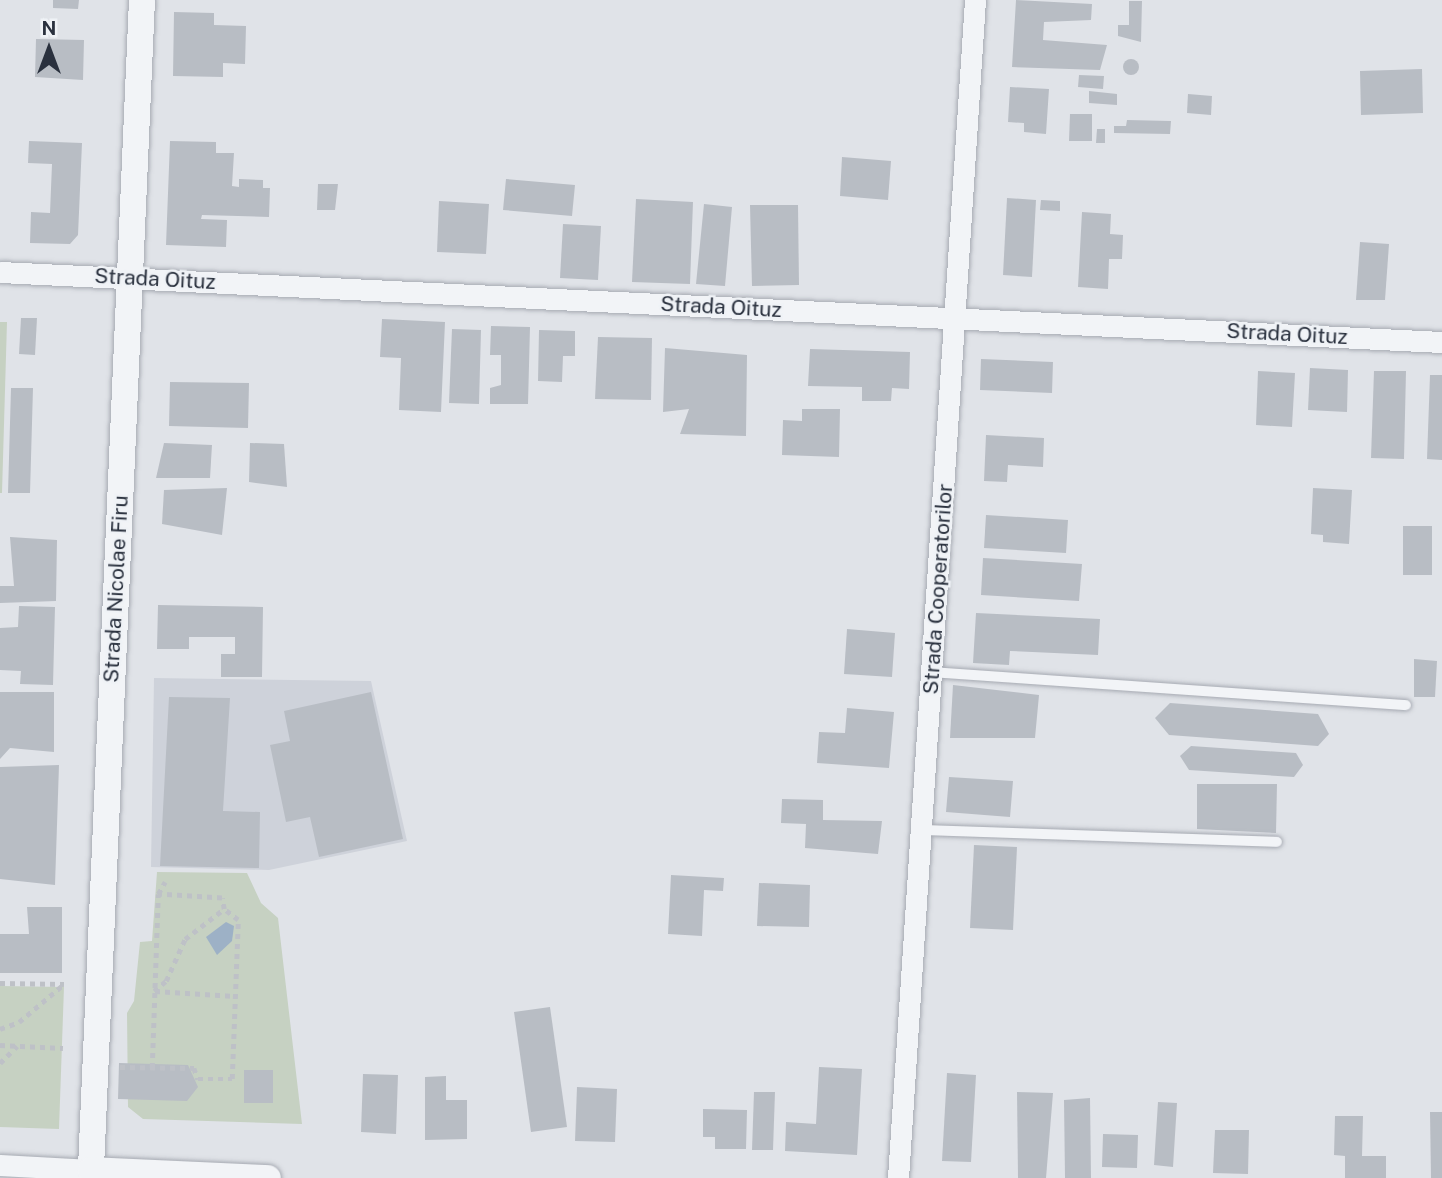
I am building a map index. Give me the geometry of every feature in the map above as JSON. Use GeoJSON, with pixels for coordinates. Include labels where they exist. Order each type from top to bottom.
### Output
{"type":"FeatureCollection","features":[{"type":"Feature","properties":{"kind":"street","name":"Strada Nicolae Firu"},"geometry":{"type":"LineString","coordinates":[[91,1174],[142,0]]}},
{"type":"Feature","properties":{"kind":"street","name":"Strada Cooperatorilor"},"geometry":{"type":"LineString","coordinates":[[898,1178],[975,0]]}},
{"type":"Feature","properties":{"kind":"street","name":"Strada Oituz"},"geometry":{"type":"LineString","coordinates":[[0,272],[1442,342]]}},
{"type":"Feature","properties":{"kind":"street"},"geometry":{"type":"LineString","coordinates":[[0,1165],[91,1174],[268,1178]]}},
{"type":"Feature","properties":{"kind":"lane"},"geometry":{"type":"LineString","coordinates":[[932,672],[1406,705]]}},
{"type":"Feature","properties":{"kind":"lane"},"geometry":{"type":"LineString","coordinates":[[921,830],[1277,842]]}},
{"type":"Feature","properties":{"kind":"path"},"geometry":{"type":"LineString","coordinates":[[152,1068],[159,894],[165,882]]}},
{"type":"Feature","properties":{"kind":"path"},"geometry":{"type":"LineString","coordinates":[[116,1067],[194,1068],[198,1079],[232,1079],[238,920],[224,909],[222,898],[159,894]]}},
{"type":"Feature","properties":{"kind":"path"},"geometry":{"type":"LineString","coordinates":[[154,991],[166,981],[186,939],[224,909]]}},
{"type":"Feature","properties":{"kind":"path"},"geometry":{"type":"LineString","coordinates":[[0,983],[64,984],[19,1022],[0,1030]]}},
{"type":"Feature","properties":{"kind":"path"},"geometry":{"type":"LineString","coordinates":[[154,991],[234,996]]}},
{"type":"Feature","properties":{"kind":"path"},"geometry":{"type":"LineString","coordinates":[[0,1045],[63,1048]]}},
{"type":"Feature","properties":{"kind":"path"},"geometry":{"type":"LineString","coordinates":[[0,1063],[18,1045]]}},
{"type":"Feature","properties":{"kind":"shaded area"},"geometry":{"type":"Polygon","coordinates":[[[154,678],[371,681],[407,841],[269,870],[151,867],[154,678]]]}},
{"type":"Feature","properties":{"kind":"green space"},"geometry":{"type":"Polygon","coordinates":[[[0,322],[7,322],[2,493],[0,493],[0,322]]]}},
{"type":"Feature","properties":{"kind":"green space"},"geometry":{"type":"Polygon","coordinates":[[[157,872],[247,873],[261,903],[278,918],[302,1124],[143,1119],[128,1107],[127,1013],[134,1001],[140,942],[152,941],[157,872]]]}},
{"type":"Feature","properties":{"kind":"green space"},"geometry":{"type":"Polygon","coordinates":[[[0,986],[64,987],[59,1129],[0,1127],[0,986]]]}},
{"type":"Feature","properties":{"kind":"water"},"geometry":{"type":"Polygon","coordinates":[[[226,922],[234,926],[232,941],[217,955],[206,937],[226,922]]]}},
{"type":"Feature","properties":{"kind":"building"},"geometry":{"type":"Polygon","coordinates":[[[53,0],[79,0],[78,9],[53,8],[53,0]]]}},
{"type":"Feature","properties":{"kind":"building"},"geometry":{"type":"Polygon","coordinates":[[[1016,0],[1092,4],[1091,20],[1044,22],[1043,40],[1107,45],[1100,70],[1012,67],[1016,0]]]}},
{"type":"Feature","properties":{"kind":"building"},"geometry":{"type":"Polygon","coordinates":[[[1129,1],[1142,1],[1141,42],[1118,36],[1118,25],[1129,25],[1129,1]]]}},
{"type":"Feature","properties":{"kind":"building"},"geometry":{"type":"Polygon","coordinates":[[[174,12],[214,13],[214,25],[246,26],[245,64],[223,63],[223,77],[173,76],[174,12]]]}},
{"type":"Feature","properties":{"kind":"building"},"geometry":{"type":"Polygon","coordinates":[[[36,39],[84,40],[83,80],[35,77],[36,39]]]}},
{"type":"Feature","properties":{"kind":"building"},"geometry":{"type":"Polygon","coordinates":[[[1131,59],[1137,61],[1137,73],[1131,75],[1125,73],[1123,67],[1125,61],[1131,59]]]}},
{"type":"Feature","properties":{"kind":"building"},"geometry":{"type":"Polygon","coordinates":[[[1422,69],[1423,113],[1361,115],[1360,71],[1422,69]]]}},
{"type":"Feature","properties":{"kind":"building"},"geometry":{"type":"Polygon","coordinates":[[[1079,75],[1104,76],[1103,89],[1078,87],[1079,75]]]}},
{"type":"Feature","properties":{"kind":"building"},"geometry":{"type":"Polygon","coordinates":[[[1010,87],[1049,89],[1046,134],[1024,132],[1024,123],[1008,122],[1010,87]]]}},
{"type":"Feature","properties":{"kind":"building"},"geometry":{"type":"Polygon","coordinates":[[[1089,91],[1117,94],[1117,105],[1089,103],[1089,91]]]}},
{"type":"Feature","properties":{"kind":"building"},"geometry":{"type":"Polygon","coordinates":[[[1188,94],[1212,96],[1211,115],[1187,113],[1188,94]]]}},
{"type":"Feature","properties":{"kind":"building"},"geometry":{"type":"Polygon","coordinates":[[[1070,114],[1092,114],[1092,141],[1069,141],[1070,114]]]}},
{"type":"Feature","properties":{"kind":"building"},"geometry":{"type":"Polygon","coordinates":[[[1127,120],[1171,121],[1170,134],[1114,133],[1114,126],[1126,126],[1127,120]]]}},
{"type":"Feature","properties":{"kind":"building"},"geometry":{"type":"Polygon","coordinates":[[[1097,129],[1105,129],[1105,143],[1096,143],[1097,129]]]}},
{"type":"Feature","properties":{"kind":"building"},"geometry":{"type":"Polygon","coordinates":[[[29,141],[82,143],[78,235],[70,244],[30,243],[31,212],[50,213],[52,164],[28,163],[29,141]]]}},
{"type":"Feature","properties":{"kind":"building"},"geometry":{"type":"Polygon","coordinates":[[[170,141],[216,142],[216,153],[234,153],[232,186],[239,187],[239,179],[263,180],[263,188],[270,188],[269,217],[202,215],[201,219],[227,220],[226,247],[166,245],[170,141]]]}},
{"type":"Feature","properties":{"kind":"building"},"geometry":{"type":"Polygon","coordinates":[[[842,157],[891,161],[888,200],[840,196],[842,157]]]}},
{"type":"Feature","properties":{"kind":"building"},"geometry":{"type":"Polygon","coordinates":[[[506,179],[575,185],[572,216],[503,210],[506,179]]]}},
{"type":"Feature","properties":{"kind":"building"},"geometry":{"type":"Polygon","coordinates":[[[318,184],[338,184],[335,210],[317,210],[318,184]]]}},
{"type":"Feature","properties":{"kind":"building"},"geometry":{"type":"Polygon","coordinates":[[[1007,198],[1036,200],[1032,277],[1003,275],[1007,198]]]}},
{"type":"Feature","properties":{"kind":"building"},"geometry":{"type":"Polygon","coordinates":[[[636,199],[693,202],[690,284],[632,282],[636,199]]]}},
{"type":"Feature","properties":{"kind":"building"},"geometry":{"type":"Polygon","coordinates":[[[1041,200],[1060,201],[1060,211],[1040,210],[1041,200]]]}},
{"type":"Feature","properties":{"kind":"building"},"geometry":{"type":"Polygon","coordinates":[[[439,201],[489,204],[486,254],[437,252],[439,201]]]}},
{"type":"Feature","properties":{"kind":"building"},"geometry":{"type":"Polygon","coordinates":[[[704,204],[732,207],[725,286],[696,284],[704,204]]]}},
{"type":"Feature","properties":{"kind":"building"},"geometry":{"type":"Polygon","coordinates":[[[750,205],[798,205],[799,285],[752,286],[750,205]]]}},
{"type":"Feature","properties":{"kind":"building"},"geometry":{"type":"Polygon","coordinates":[[[1082,212],[1111,214],[1110,234],[1123,235],[1122,259],[1109,259],[1108,289],[1078,287],[1082,212]]]}},
{"type":"Feature","properties":{"kind":"building"},"geometry":{"type":"Polygon","coordinates":[[[563,224],[601,226],[598,280],[560,278],[563,224]]]}},
{"type":"Feature","properties":{"kind":"building"},"geometry":{"type":"Polygon","coordinates":[[[1360,242],[1389,244],[1385,300],[1356,300],[1360,242]]]}},
{"type":"Feature","properties":{"kind":"building"},"geometry":{"type":"Polygon","coordinates":[[[21,318],[37,318],[35,355],[19,354],[21,318]]]}},
{"type":"Feature","properties":{"kind":"building"},"geometry":{"type":"Polygon","coordinates":[[[382,319],[445,322],[441,412],[399,410],[401,358],[380,357],[382,319]]]}},
{"type":"Feature","properties":{"kind":"building"},"geometry":{"type":"Polygon","coordinates":[[[491,326],[530,327],[528,404],[490,404],[490,388],[501,385],[501,355],[490,355],[491,326]]]}},
{"type":"Feature","properties":{"kind":"building"},"geometry":{"type":"Polygon","coordinates":[[[452,329],[481,330],[479,404],[449,403],[452,329]]]}},
{"type":"Feature","properties":{"kind":"building"},"geometry":{"type":"Polygon","coordinates":[[[539,330],[575,331],[575,356],[563,356],[562,382],[538,381],[539,330]]]}},
{"type":"Feature","properties":{"kind":"building"},"geometry":{"type":"Polygon","coordinates":[[[598,337],[652,338],[651,400],[595,399],[598,337]]]}},
{"type":"Feature","properties":{"kind":"building"},"geometry":{"type":"Polygon","coordinates":[[[665,348],[747,355],[746,436],[680,434],[689,409],[663,412],[665,348]]]}},
{"type":"Feature","properties":{"kind":"building"},"geometry":{"type":"Polygon","coordinates":[[[810,349],[910,352],[909,389],[892,388],[891,401],[862,401],[862,387],[808,386],[810,349]]]}},
{"type":"Feature","properties":{"kind":"building"},"geometry":{"type":"Polygon","coordinates":[[[981,359],[1053,362],[1052,393],[980,390],[981,359]]]}},
{"type":"Feature","properties":{"kind":"building"},"geometry":{"type":"Polygon","coordinates":[[[1310,368],[1348,370],[1347,412],[1308,410],[1310,368]]]}},
{"type":"Feature","properties":{"kind":"building"},"geometry":{"type":"Polygon","coordinates":[[[1258,371],[1295,373],[1292,427],[1256,425],[1258,371]]]}},
{"type":"Feature","properties":{"kind":"building"},"geometry":{"type":"Polygon","coordinates":[[[1374,371],[1406,371],[1404,459],[1371,458],[1374,371]]]}},
{"type":"Feature","properties":{"kind":"building"},"geometry":{"type":"Polygon","coordinates":[[[1430,375],[1442,375],[1442,460],[1427,459],[1430,375]]]}},
{"type":"Feature","properties":{"kind":"building"},"geometry":{"type":"Polygon","coordinates":[[[170,382],[249,383],[248,428],[169,426],[170,382]]]}},
{"type":"Feature","properties":{"kind":"building"},"geometry":{"type":"Polygon","coordinates":[[[11,388],[33,388],[30,493],[8,493],[11,388]]]}},
{"type":"Feature","properties":{"kind":"building"},"geometry":{"type":"Polygon","coordinates":[[[802,409],[840,409],[839,457],[782,455],[783,420],[802,421],[802,409]]]}},
{"type":"Feature","properties":{"kind":"building"},"geometry":{"type":"Polygon","coordinates":[[[986,435],[1044,438],[1043,467],[1008,465],[1007,482],[984,481],[986,435]]]}},
{"type":"Feature","properties":{"kind":"building"},"geometry":{"type":"Polygon","coordinates":[[[164,443],[212,445],[210,478],[156,478],[164,443]]]}},
{"type":"Feature","properties":{"kind":"building"},"geometry":{"type":"Polygon","coordinates":[[[250,443],[284,444],[287,487],[249,482],[250,443]]]}},
{"type":"Feature","properties":{"kind":"building"},"geometry":{"type":"Polygon","coordinates":[[[227,488],[222,535],[162,524],[164,490],[227,488]]]}},
{"type":"Feature","properties":{"kind":"building"},"geometry":{"type":"Polygon","coordinates":[[[1313,488],[1352,490],[1349,544],[1323,542],[1323,535],[1311,534],[1313,488]]]}},
{"type":"Feature","properties":{"kind":"building"},"geometry":{"type":"Polygon","coordinates":[[[986,515],[1068,520],[1066,553],[984,548],[986,515]]]}},
{"type":"Feature","properties":{"kind":"building"},"geometry":{"type":"Polygon","coordinates":[[[1403,526],[1432,526],[1432,575],[1403,575],[1403,526]]]}},
{"type":"Feature","properties":{"kind":"building"},"geometry":{"type":"Polygon","coordinates":[[[10,537],[57,540],[56,601],[0,603],[0,586],[14,586],[10,537]]]}},
{"type":"Feature","properties":{"kind":"building"},"geometry":{"type":"Polygon","coordinates":[[[983,558],[1082,564],[1079,601],[981,595],[983,558]]]}},
{"type":"Feature","properties":{"kind":"building"},"geometry":{"type":"Polygon","coordinates":[[[158,605],[263,607],[262,677],[221,677],[221,654],[235,654],[235,637],[189,637],[189,649],[157,649],[158,605]]]}},
{"type":"Feature","properties":{"kind":"building"},"geometry":{"type":"Polygon","coordinates":[[[19,606],[55,607],[53,685],[20,684],[21,671],[0,670],[0,628],[18,627],[19,606]]]}},
{"type":"Feature","properties":{"kind":"building"},"geometry":{"type":"Polygon","coordinates":[[[976,613],[1100,619],[1098,655],[1010,651],[1009,665],[973,663],[976,613]]]}},
{"type":"Feature","properties":{"kind":"building"},"geometry":{"type":"Polygon","coordinates":[[[847,629],[895,633],[892,677],[844,674],[847,629]]]}},
{"type":"Feature","properties":{"kind":"building"},"geometry":{"type":"Polygon","coordinates":[[[1414,659],[1437,661],[1435,697],[1414,697],[1414,659]]]}},
{"type":"Feature","properties":{"kind":"building"},"geometry":{"type":"Polygon","coordinates":[[[953,685],[1039,695],[1035,738],[950,738],[953,685]]]}},
{"type":"Feature","properties":{"kind":"building"},"geometry":{"type":"Polygon","coordinates":[[[0,692],[54,692],[54,752],[10,748],[0,759],[0,692]]]}},
{"type":"Feature","properties":{"kind":"building"},"geometry":{"type":"Polygon","coordinates":[[[371,692],[403,839],[319,857],[310,817],[286,822],[270,745],[290,741],[284,711],[371,692]]]}},
{"type":"Feature","properties":{"kind":"building"},"geometry":{"type":"Polygon","coordinates":[[[169,697],[230,698],[223,811],[260,812],[259,868],[160,866],[169,697]]]}},
{"type":"Feature","properties":{"kind":"building"},"geometry":{"type":"Polygon","coordinates":[[[1170,703],[1318,714],[1329,734],[1318,746],[1169,735],[1155,718],[1170,703]]]}},
{"type":"Feature","properties":{"kind":"building"},"geometry":{"type":"Polygon","coordinates":[[[847,708],[894,712],[889,768],[817,763],[819,732],[845,733],[847,708]]]}},
{"type":"Feature","properties":{"kind":"building"},"geometry":{"type":"Polygon","coordinates":[[[1191,746],[1296,753],[1303,765],[1294,777],[1189,770],[1180,756],[1191,746]]]}},
{"type":"Feature","properties":{"kind":"building"},"geometry":{"type":"Polygon","coordinates":[[[59,765],[55,885],[0,879],[0,767],[59,765]]]}},
{"type":"Feature","properties":{"kind":"building"},"geometry":{"type":"Polygon","coordinates":[[[949,777],[1013,781],[1010,817],[946,812],[949,777]]]}},
{"type":"Feature","properties":{"kind":"building"},"geometry":{"type":"Polygon","coordinates":[[[1197,784],[1277,784],[1276,833],[1197,829],[1197,784]]]}},
{"type":"Feature","properties":{"kind":"building"},"geometry":{"type":"Polygon","coordinates":[[[782,799],[823,800],[823,820],[882,821],[878,854],[805,848],[806,824],[781,823],[782,799]]]}},
{"type":"Feature","properties":{"kind":"building"},"geometry":{"type":"Polygon","coordinates":[[[974,845],[1017,847],[1013,930],[970,928],[974,845]]]}},
{"type":"Feature","properties":{"kind":"building"},"geometry":{"type":"Polygon","coordinates":[[[671,875],[724,878],[723,891],[704,890],[702,936],[668,934],[671,875]]]}},
{"type":"Feature","properties":{"kind":"building"},"geometry":{"type":"Polygon","coordinates":[[[759,883],[810,885],[809,927],[757,926],[759,883]]]}},
{"type":"Feature","properties":{"kind":"building"},"geometry":{"type":"Polygon","coordinates":[[[27,907],[62,907],[62,973],[0,973],[0,934],[29,934],[27,907]]]}},
{"type":"Feature","properties":{"kind":"building"},"geometry":{"type":"Polygon","coordinates":[[[550,1007],[567,1127],[531,1132],[514,1012],[550,1007]]]}},
{"type":"Feature","properties":{"kind":"building"},"geometry":{"type":"Polygon","coordinates":[[[119,1063],[188,1065],[198,1087],[187,1101],[118,1099],[119,1063]]]}},
{"type":"Feature","properties":{"kind":"building"},"geometry":{"type":"Polygon","coordinates":[[[819,1067],[862,1069],[857,1155],[785,1151],[786,1122],[816,1124],[819,1067]]]}},
{"type":"Feature","properties":{"kind":"building"},"geometry":{"type":"Polygon","coordinates":[[[244,1070],[273,1070],[273,1103],[244,1103],[244,1070]]]}},
{"type":"Feature","properties":{"kind":"building"},"geometry":{"type":"Polygon","coordinates":[[[947,1073],[976,1075],[971,1162],[942,1161],[947,1073]]]}},
{"type":"Feature","properties":{"kind":"building"},"geometry":{"type":"Polygon","coordinates":[[[363,1074],[398,1075],[396,1134],[361,1132],[363,1074]]]}},
{"type":"Feature","properties":{"kind":"building"},"geometry":{"type":"Polygon","coordinates":[[[446,1076],[446,1100],[467,1100],[467,1139],[425,1140],[425,1077],[446,1076]]]}},
{"type":"Feature","properties":{"kind":"building"},"geometry":{"type":"Polygon","coordinates":[[[577,1087],[617,1089],[615,1142],[575,1141],[577,1087]]]}},
{"type":"Feature","properties":{"kind":"building"},"geometry":{"type":"Polygon","coordinates":[[[754,1092],[775,1092],[773,1150],[752,1150],[754,1092]]]}},
{"type":"Feature","properties":{"kind":"building"},"geometry":{"type":"Polygon","coordinates":[[[1017,1092],[1053,1093],[1046,1178],[1018,1178],[1017,1092]]]}},
{"type":"Feature","properties":{"kind":"building"},"geometry":{"type":"Polygon","coordinates":[[[1090,1098],[1091,1178],[1065,1178],[1064,1100],[1090,1098]]]}},
{"type":"Feature","properties":{"kind":"building"},"geometry":{"type":"Polygon","coordinates":[[[1158,1102],[1177,1103],[1173,1167],[1154,1165],[1158,1102]]]}},
{"type":"Feature","properties":{"kind":"building"},"geometry":{"type":"Polygon","coordinates":[[[703,1109],[747,1110],[746,1149],[715,1149],[715,1137],[703,1137],[703,1109]]]}},
{"type":"Feature","properties":{"kind":"building"},"geometry":{"type":"Polygon","coordinates":[[[1430,1112],[1442,1112],[1442,1178],[1431,1178],[1430,1112]]]}},
{"type":"Feature","properties":{"kind":"building"},"geometry":{"type":"Polygon","coordinates":[[[1335,1116],[1363,1116],[1362,1156],[1386,1156],[1386,1178],[1345,1178],[1345,1156],[1334,1155],[1335,1116]]]}},
{"type":"Feature","properties":{"kind":"building"},"geometry":{"type":"Polygon","coordinates":[[[1215,1130],[1249,1130],[1248,1174],[1213,1173],[1215,1130]]]}},
{"type":"Feature","properties":{"kind":"building"},"geometry":{"type":"Polygon","coordinates":[[[1103,1134],[1138,1135],[1137,1168],[1102,1167],[1103,1134]]]}}]}
